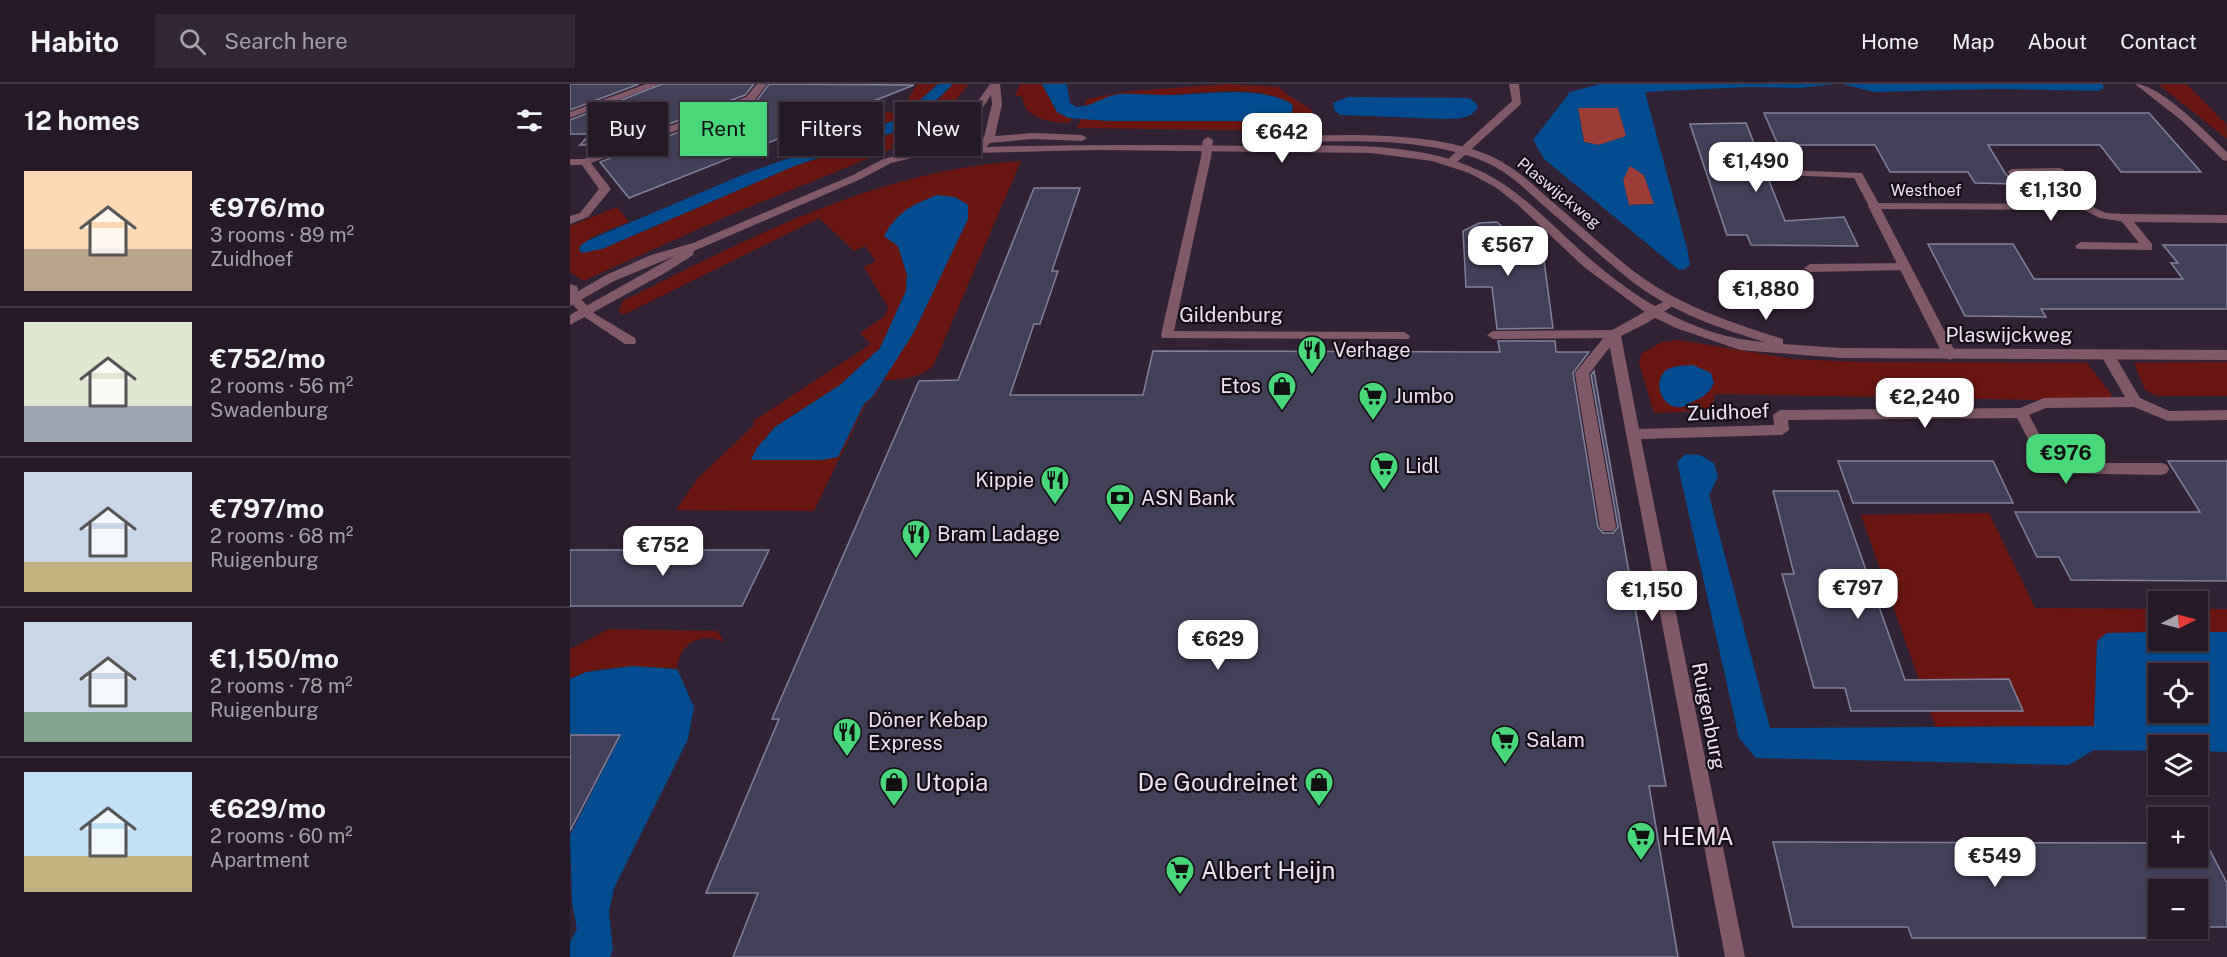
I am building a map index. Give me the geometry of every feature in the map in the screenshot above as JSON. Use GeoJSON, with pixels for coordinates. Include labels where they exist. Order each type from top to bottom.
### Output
{"type":"FeatureCollection","features":[{"type":"Feature","properties":{"kind":"street"},"geometry":{"type":"LineString","coordinates":[[570,115],[655,84]]}},
{"type":"Feature","properties":{"kind":"street"},"geometry":{"type":"LineString","coordinates":[[570,162],[585,162],[750,99],[762,84]]}},
{"type":"Feature","properties":{"kind":"street"},"geometry":{"type":"LineString","coordinates":[[981,142],[989,139],[997,104],[995,84]]}},
{"type":"Feature","properties":{"kind":"street"},"geometry":{"type":"LineString","coordinates":[[980,102],[995,84]]}},
{"type":"Feature","properties":{"kind":"street"},"geometry":{"type":"LineString","coordinates":[[1450,163],[1517,102],[1514,84]]}},
{"type":"Feature","properties":{"kind":"street"},"geometry":{"type":"LineString","coordinates":[[2140,84],[2185,118],[2227,158]]}},
{"type":"Feature","properties":{"kind":"street","name":"Plaswijckweg"},"geometry":{"type":"LineString","coordinates":[[989,139],[1033,136],[1207,149],[1395,139],[1464,151],[1490,160],[1516,176],[1625,270],[1670,302],[1730,327],[1792,348]]}},
{"type":"Feature","properties":{"kind":"street","name":"Plaswijckweg"},"geometry":{"type":"LineString","coordinates":[[981,146],[1371,150],[1407,152],[1450,163],[1473,171],[1499,185],[1521,202],[1588,264],[1653,312],[1680,325],[1740,345],[1840,353],[2227,355]]}},
{"type":"Feature","properties":{"kind":"street","name":"Gildenburg"},"geometry":{"type":"LineString","coordinates":[[1207,149],[1167,335],[1404,336]]}},
{"type":"Feature","properties":{"kind":"street"},"geometry":{"type":"LineString","coordinates":[[630,342],[588,313],[571,296],[655,258],[697,246],[857,177],[934,156]]}},
{"type":"Feature","properties":{"kind":"street"},"geometry":{"type":"LineString","coordinates":[[570,220],[584,215],[605,189],[585,162]]}},
{"type":"Feature","properties":{"kind":"street"},"geometry":{"type":"LineString","coordinates":[[2012,172],[2059,171],[2086,207]]}},
{"type":"Feature","properties":{"kind":"street","name":"Westhoef"},"geometry":{"type":"LineString","coordinates":[[1785,173],[1858,175],[1950,355]]}},
{"type":"Feature","properties":{"kind":"street","name":"Westhoef"},"geometry":{"type":"LineString","coordinates":[[1874,206],[2086,207],[2104,216],[2125,218],[2227,219]]}},
{"type":"Feature","properties":{"kind":"street"},"geometry":{"type":"LineString","coordinates":[[2081,246],[2148,247],[2125,218]]}},
{"type":"Feature","properties":{"kind":"street"},"geometry":{"type":"LineString","coordinates":[[570,321],[669,267],[697,246]]}},
{"type":"Feature","properties":{"kind":"street"},"geometry":{"type":"LineString","coordinates":[[1810,268],[1904,267]]}},
{"type":"Feature","properties":{"kind":"street"},"geometry":{"type":"LineString","coordinates":[[1608,528],[1582,373],[1614,334],[1670,302]]}},
{"type":"Feature","properties":{"kind":"street"},"geometry":{"type":"LineString","coordinates":[[1493,335],[1614,334]]}},
{"type":"Feature","properties":{"kind":"street","name":"Ruigenburg"},"geometry":{"type":"LineString","coordinates":[[1614,334],[1735,957]]}},
{"type":"Feature","properties":{"kind":"street"},"geometry":{"type":"LineString","coordinates":[[2107,354],[2135,402]]}},
{"type":"Feature","properties":{"kind":"street","name":"Zuidhoef"},"geometry":{"type":"LineString","coordinates":[[1634,434],[1782,430],[1780,415],[2021,413],[2044,403],[2135,402],[2168,416],[2227,415]]}},
{"type":"Feature","properties":{"kind":"street"},"geometry":{"type":"LineString","coordinates":[[2021,413],[2050,469],[2162,469]]}},
{"type":"Feature","properties":{"kind":"shaded area"},"geometry":{"type":"Polygon","coordinates":[[[917,84],[938,84],[918,102],[907,102],[917,84]]]}},
{"type":"Feature","properties":{"kind":"shaded area"},"geometry":{"type":"Polygon","coordinates":[[[953,84],[969,84],[954,102],[936,102],[953,84]]]}},
{"type":"Feature","properties":{"kind":"shaded area"},"geometry":{"type":"Polygon","coordinates":[[[1020,84],[1042,84],[1057,112],[1072,118],[1070,123],[1047,121],[1033,115],[1024,104],[1022,96],[1015,96],[1020,84]]]}},
{"type":"Feature","properties":{"kind":"shaded area"},"geometry":{"type":"Polygon","coordinates":[[[1228,84],[1279,87],[1312,110],[1311,129],[1281,131],[1077,128],[1081,119],[1275,121],[1292,104],[1264,94],[1232,91],[1164,95],[1118,94],[1084,107],[1087,99],[1130,91],[1228,84]]]}},
{"type":"Feature","properties":{"kind":"shaded area"},"geometry":{"type":"Polygon","coordinates":[[[2158,84],[2187,84],[2226,124],[2227,139],[2158,84]]]}},
{"type":"Feature","properties":{"kind":"shaded area"},"geometry":{"type":"Polygon","coordinates":[[[1578,108],[1618,108],[1627,136],[1599,145],[1584,142],[1578,108]]]}},
{"type":"Feature","properties":{"kind":"shaded area"},"geometry":{"type":"Polygon","coordinates":[[[883,111],[895,114],[895,119],[883,124],[883,111]]]}},
{"type":"Feature","properties":{"kind":"shaded area"},"geometry":{"type":"Polygon","coordinates":[[[895,133],[895,143],[891,144],[894,148],[883,152],[883,137],[895,133]]]}},
{"type":"Feature","properties":{"kind":"shaded area"},"geometry":{"type":"Polygon","coordinates":[[[825,156],[874,156],[730,215],[584,281],[570,272],[570,226],[617,207],[629,222],[594,237],[582,245],[579,250],[602,249],[792,167],[825,156]]]}},
{"type":"Feature","properties":{"kind":"shaded area"},"geometry":{"type":"Polygon","coordinates":[[[1021,161],[934,364],[930,369],[918,375],[904,379],[883,380],[914,332],[968,219],[968,205],[884,236],[898,246],[907,275],[906,291],[880,348],[840,385],[775,427],[751,459],[822,460],[838,457],[864,404],[873,396],[882,382],[875,396],[866,403],[814,511],[676,510],[697,479],[754,425],[753,421],[871,344],[860,333],[884,317],[888,307],[864,267],[876,261],[865,246],[854,251],[819,218],[623,315],[619,311],[623,301],[766,231],[815,211],[916,178],[968,167],[1021,161]]]}},
{"type":"Feature","properties":{"kind":"shaded area"},"geometry":{"type":"Polygon","coordinates":[[[1629,165],[1644,175],[1654,204],[1629,205],[1623,180],[1629,165]]]}},
{"type":"Feature","properties":{"kind":"shaded area"},"geometry":{"type":"Polygon","coordinates":[[[1679,340],[1793,359],[1858,362],[2087,363],[2112,395],[2105,401],[1715,394],[1712,411],[1654,413],[1639,362],[1642,353],[1662,342],[1679,340]]]}},
{"type":"Feature","properties":{"kind":"shaded area"},"geometry":{"type":"Polygon","coordinates":[[[2227,362],[2227,396],[2156,396],[2145,390],[2134,363],[2227,362]]]}},
{"type":"Feature","properties":{"kind":"shaded area"},"geometry":{"type":"Polygon","coordinates":[[[1989,513],[2035,608],[2148,609],[2148,632],[2107,633],[2097,641],[2095,726],[1936,728],[1861,515],[1989,513]]]}},
{"type":"Feature","properties":{"kind":"shaded area"},"geometry":{"type":"Polygon","coordinates":[[[2208,609],[2227,609],[2227,632],[2208,632],[2208,609]]]}},
{"type":"Feature","properties":{"kind":"shaded area"},"geometry":{"type":"Polygon","coordinates":[[[609,629],[718,631],[724,642],[708,638],[693,642],[682,652],[677,669],[636,667],[609,669],[570,679],[570,649],[609,629]]]}},
{"type":"Feature","properties":{"kind":"water"},"geometry":{"type":"Polygon","coordinates":[[[938,84],[953,84],[934,102],[918,102],[938,84]]]}},
{"type":"Feature","properties":{"kind":"water"},"geometry":{"type":"Polygon","coordinates":[[[1042,84],[1067,84],[1070,103],[1076,107],[1119,94],[1247,92],[1278,98],[1292,104],[1293,110],[1289,115],[1275,121],[1110,121],[1068,118],[1057,112],[1042,84]]]}},
{"type":"Feature","properties":{"kind":"water"},"geometry":{"type":"Polygon","coordinates":[[[1600,84],[1836,84],[1800,88],[1749,87],[1645,92],[1688,252],[1690,265],[1679,270],[1544,159],[1533,140],[1570,92],[1600,84]],[[1578,108],[1584,142],[1599,145],[1626,136],[1618,108],[1578,108]],[[1630,166],[1623,180],[1629,205],[1654,204],[1644,175],[1630,166]]]}},
{"type":"Feature","properties":{"kind":"water"},"geometry":{"type":"Polygon","coordinates":[[[1842,84],[2102,84],[2104,88],[2098,91],[1998,89],[1874,92],[1842,84]]]}},
{"type":"Feature","properties":{"kind":"water"},"geometry":{"type":"Polygon","coordinates":[[[1348,97],[1469,98],[1478,107],[1469,116],[1447,119],[1340,115],[1334,110],[1333,103],[1348,97]]]}},
{"type":"Feature","properties":{"kind":"water"},"geometry":{"type":"Polygon","coordinates":[[[895,120],[895,131],[883,136],[883,125],[895,120]]]}},
{"type":"Feature","properties":{"kind":"water"},"geometry":{"type":"Polygon","coordinates":[[[795,156],[824,156],[792,167],[602,249],[582,253],[579,250],[581,245],[589,240],[747,173],[795,156]]]}},
{"type":"Feature","properties":{"kind":"water"},"geometry":{"type":"Polygon","coordinates":[[[937,195],[955,197],[968,205],[968,219],[914,332],[873,396],[864,404],[838,457],[822,460],[751,460],[757,448],[775,427],[840,385],[880,348],[906,291],[907,275],[898,246],[884,236],[894,221],[906,210],[937,195]]]}},
{"type":"Feature","properties":{"kind":"water"},"geometry":{"type":"Polygon","coordinates":[[[1693,365],[1711,373],[1714,383],[1704,396],[1684,406],[1675,407],[1662,395],[1661,376],[1671,368],[1693,365]]]}},
{"type":"Feature","properties":{"kind":"water"},"geometry":{"type":"Polygon","coordinates":[[[1686,454],[1700,455],[1714,463],[1718,477],[1709,495],[1770,728],[2094,726],[2097,641],[2107,633],[2148,632],[2148,651],[2208,651],[2208,632],[2227,632],[2227,752],[2208,751],[2208,735],[2148,735],[2148,751],[2094,750],[2069,765],[1756,758],[1739,738],[1677,462],[1686,454]]]}},
{"type":"Feature","properties":{"kind":"water"},"geometry":{"type":"Polygon","coordinates":[[[632,666],[677,669],[694,707],[688,739],[614,888],[609,912],[613,949],[610,957],[570,957],[570,942],[577,929],[572,903],[570,835],[621,735],[570,734],[570,679],[586,672],[632,666]]]}},
{"type":"Feature","properties":{"kind":"building"},"geometry":{"type":"Polygon","coordinates":[[[570,84],[639,84],[588,102],[570,110],[570,84]]]}},
{"type":"Feature","properties":{"kind":"building"},"geometry":{"type":"Polygon","coordinates":[[[662,84],[754,84],[745,95],[727,102],[680,102],[680,120],[668,124],[668,102],[616,102],[662,84]]]}},
{"type":"Feature","properties":{"kind":"building"},"geometry":{"type":"Polygon","coordinates":[[[769,84],[914,85],[871,102],[779,102],[779,139],[767,143],[767,102],[756,102],[769,84]]]}},
{"type":"Feature","properties":{"kind":"building"},"geometry":{"type":"Polygon","coordinates":[[[588,113],[588,134],[570,134],[570,120],[588,113]]]}},
{"type":"Feature","properties":{"kind":"building"},"geometry":{"type":"Polygon","coordinates":[[[1764,113],[2149,113],[2201,172],[2121,172],[2100,145],[1988,145],[2014,184],[1975,183],[1968,172],[1890,172],[1875,145],[1778,145],[1764,113]]]}},
{"type":"Feature","properties":{"kind":"building"},"geometry":{"type":"Polygon","coordinates":[[[1746,123],[1785,221],[1844,217],[1858,246],[1751,245],[1747,235],[1727,235],[1690,124],[1746,123]]]}},
{"type":"Feature","properties":{"kind":"building"},"geometry":{"type":"Polygon","coordinates":[[[680,132],[680,156],[735,156],[629,198],[600,162],[616,156],[668,156],[668,136],[680,132]]]}},
{"type":"Feature","properties":{"kind":"building"},"geometry":{"type":"Polygon","coordinates":[[[588,136],[588,145],[580,145],[588,136]]]}},
{"type":"Feature","properties":{"kind":"building"},"geometry":{"type":"Polygon","coordinates":[[[1034,188],[1080,188],[1052,271],[1058,271],[1040,324],[1034,324],[1010,395],[1143,395],[1153,351],[1500,352],[1498,341],[1555,341],[1556,352],[1589,352],[1573,373],[1598,527],[1603,533],[1613,533],[1618,527],[1591,375],[1594,371],[1666,786],[1649,786],[1678,957],[733,957],[758,893],[706,893],[779,719],[772,719],[919,381],[958,380],[1034,188]]]}},
{"type":"Feature","properties":{"kind":"building"},"geometry":{"type":"Polygon","coordinates":[[[1497,222],[1532,253],[1543,253],[1553,328],[1497,329],[1492,287],[1466,287],[1463,231],[1479,223],[1497,222]]]}},
{"type":"Feature","properties":{"kind":"building"},"geometry":{"type":"Polygon","coordinates":[[[1928,244],[2013,244],[2034,279],[2183,279],[2171,263],[2178,263],[2163,245],[2227,245],[2227,309],[2041,309],[2046,317],[1965,316],[1928,244]]]}},
{"type":"Feature","properties":{"kind":"building"},"geometry":{"type":"Polygon","coordinates":[[[1838,461],[1993,461],[2013,503],[1853,503],[1838,461]]]}},
{"type":"Feature","properties":{"kind":"building"},"geometry":{"type":"Polygon","coordinates":[[[2168,461],[2227,461],[2227,581],[2071,580],[2059,557],[2037,557],[2015,512],[2200,512],[2168,461]]]}},
{"type":"Feature","properties":{"kind":"building"},"geometry":{"type":"Polygon","coordinates":[[[1773,491],[1838,491],[1905,680],[2009,679],[2023,711],[1851,711],[1845,688],[1814,688],[1782,574],[1794,574],[1773,491]]]}},
{"type":"Feature","properties":{"kind":"building"},"geometry":{"type":"Polygon","coordinates":[[[570,550],[769,550],[742,606],[570,606],[570,550]]]}},
{"type":"Feature","properties":{"kind":"building"},"geometry":{"type":"Polygon","coordinates":[[[570,735],[620,735],[570,831],[570,735]]]}},
{"type":"Feature","properties":{"kind":"building"},"geometry":{"type":"Polygon","coordinates":[[[1773,842],[2148,843],[2148,867],[2208,867],[2208,847],[2227,883],[2227,927],[2208,927],[2208,879],[2148,879],[2148,938],[1912,938],[1908,927],[1793,927],[1773,842]]]}},
{"type":"Feature","properties":{"kind":"place","name":"Verhage"},"geometry":{"type":"Point","coordinates":[1312,376]}},
{"type":"Feature","properties":{"kind":"place","name":"Etos"},"geometry":{"type":"Point","coordinates":[1282,412]}},
{"type":"Feature","properties":{"kind":"place","name":"Jumbo"},"geometry":{"type":"Point","coordinates":[1373,422]}},
{"type":"Feature","properties":{"kind":"place","name":"Lidl"},"geometry":{"type":"Point","coordinates":[1384,492]}},
{"type":"Feature","properties":{"kind":"place","name":"Kippie"},"geometry":{"type":"Point","coordinates":[1055,506]}},
{"type":"Feature","properties":{"kind":"place","name":"ASN Bank"},"geometry":{"type":"Point","coordinates":[1120,524]}},
{"type":"Feature","properties":{"kind":"place","name":"Bram Ladage"},"geometry":{"type":"Point","coordinates":[916,560]}},
{"type":"Feature","properties":{"kind":"place","name":"Döner Kebap Express"},"geometry":{"type":"Point","coordinates":[847,758]}},
{"type":"Feature","properties":{"kind":"place","name":"Salam"},"geometry":{"type":"Point","coordinates":[1505,766]}},
{"type":"Feature","properties":{"kind":"place","name":"Utopia"},"geometry":{"type":"Point","coordinates":[894,808]}},
{"type":"Feature","properties":{"kind":"place","name":"De Goudreinet"},"geometry":{"type":"Point","coordinates":[1319,808]}},
{"type":"Feature","properties":{"kind":"place","name":"HEMA"},"geometry":{"type":"Point","coordinates":[1641,862]}},
{"type":"Feature","properties":{"kind":"place","name":"Albert Heijn"},"geometry":{"type":"Point","coordinates":[1180,896]}}]}
